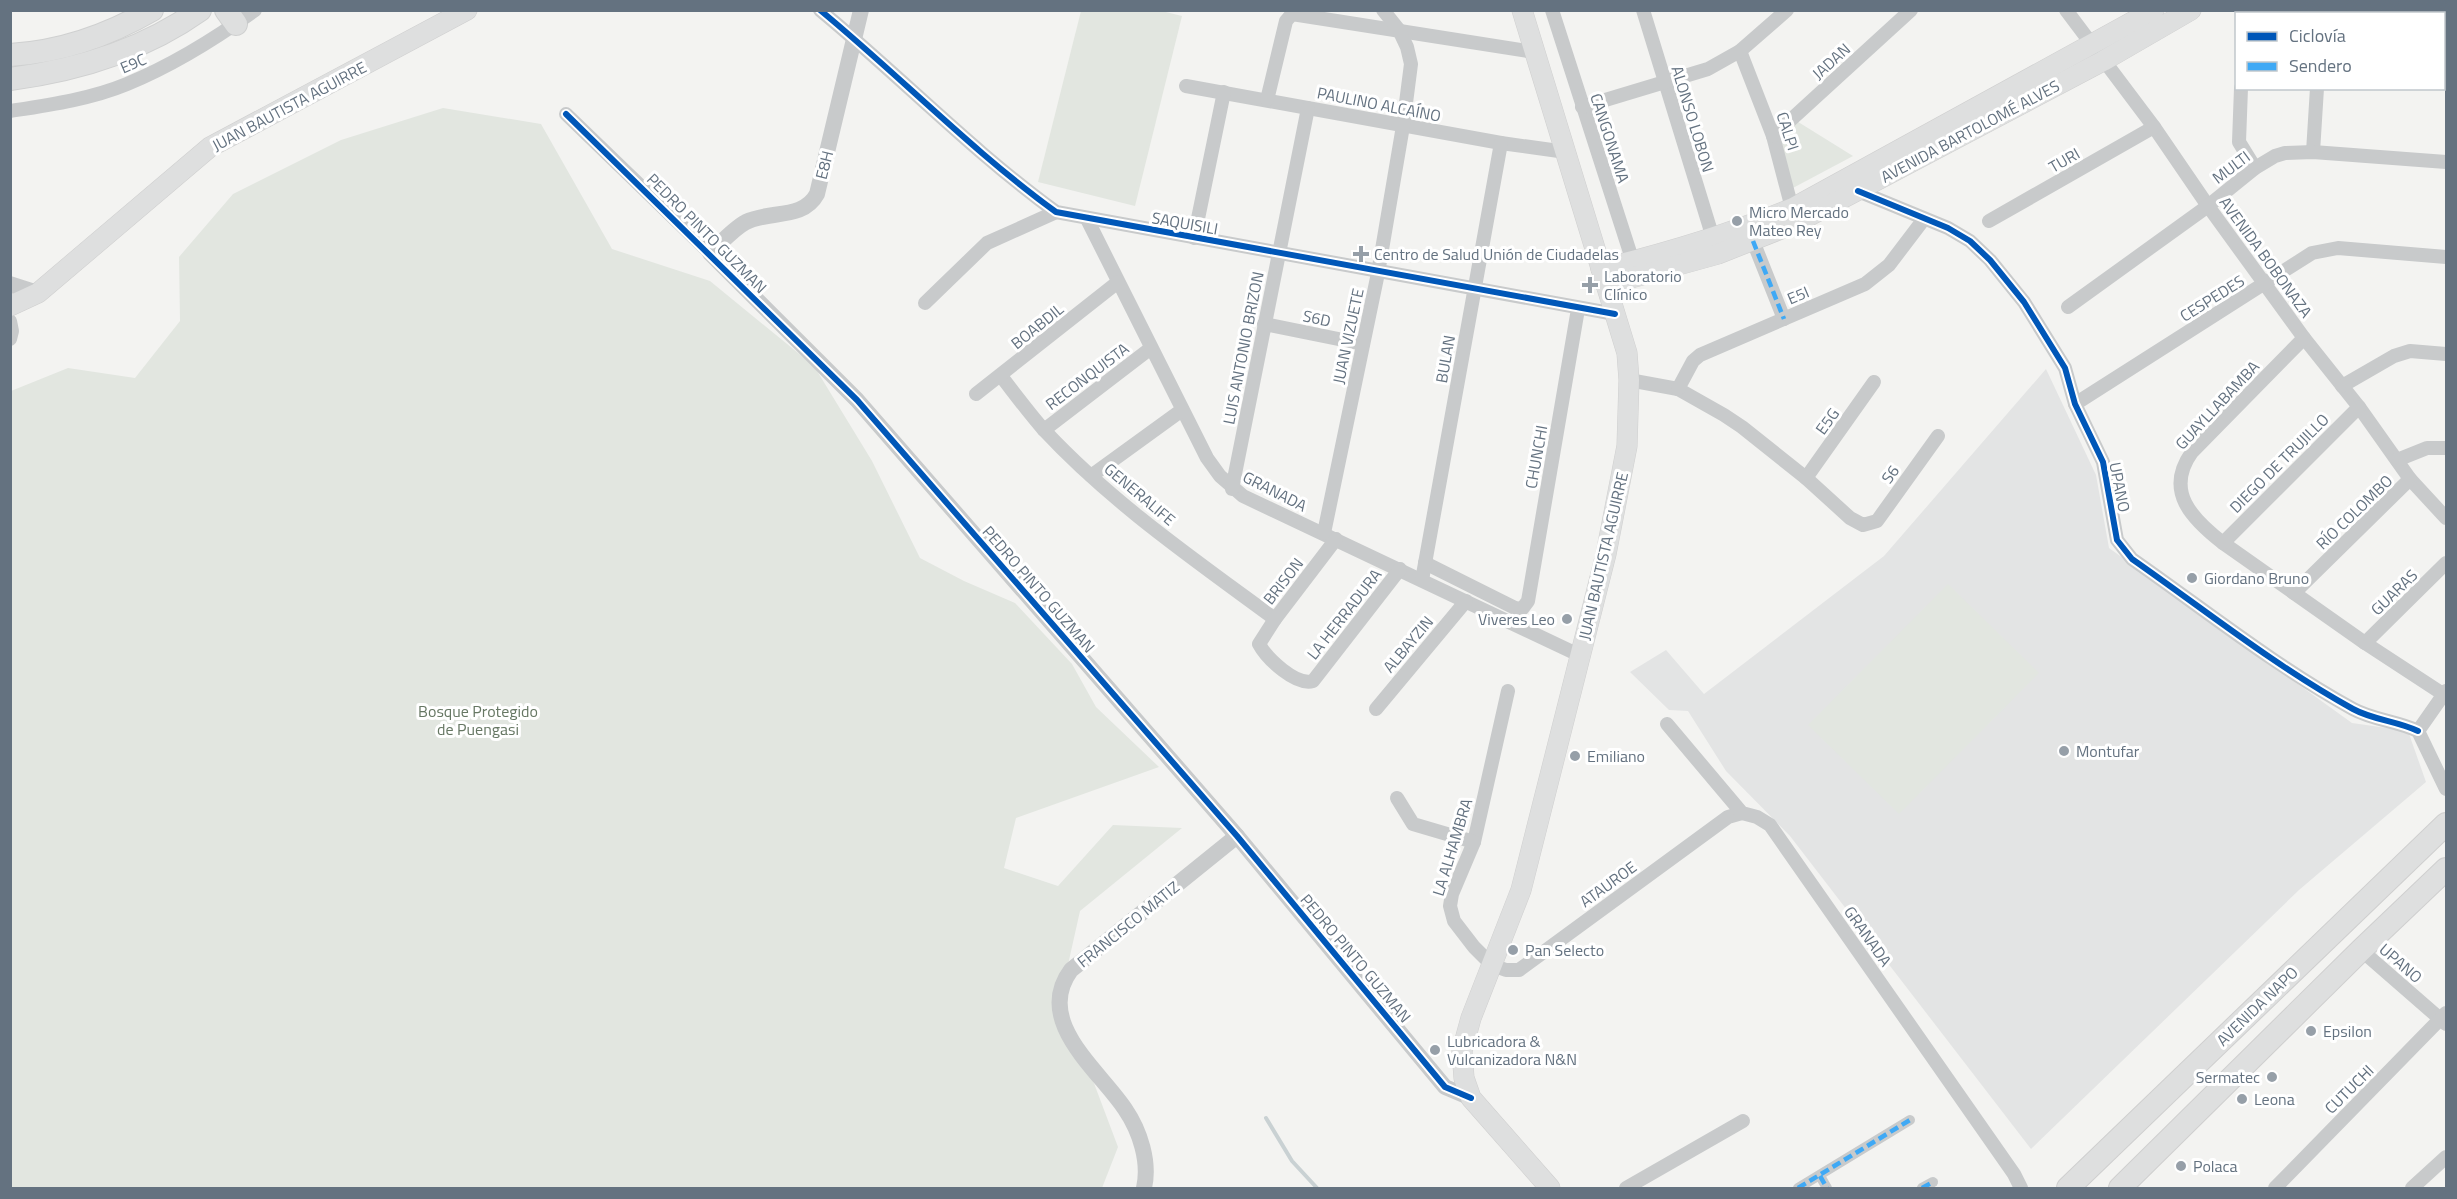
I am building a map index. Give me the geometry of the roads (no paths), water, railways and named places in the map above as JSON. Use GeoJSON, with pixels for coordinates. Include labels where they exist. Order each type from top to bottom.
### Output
{"type":"FeatureCollection","features":[{"type":"Feature","properties":{"kind":"main road"},"geometry":{"type":"LineString","coordinates":[[10,55],[42,51],[98,36],[126,25],[152,10]]}},
{"type":"Feature","properties":{"kind":"main road"},"geometry":{"type":"LineString","coordinates":[[10,79],[46,74],[89,64],[134,48],[177,27],[200,10]]}},
{"type":"Feature","properties":{"kind":"main road","name":"JUAN BAUTISTA AGUIRRE"},"geometry":{"type":"LineString","coordinates":[[10,306],[38,293],[210,147],[467,10]]}},
{"type":"Feature","properties":{"kind":"main road","name":"JUAN BAUTISTA AGUIRRE"},"geometry":{"type":"LineString","coordinates":[[1471,1098],[1463,1072],[1463,1044],[1521,890],[1606,554],[1627,446],[1629,380],[1627,353],[1522,10]]}},
{"type":"Feature","properties":{"kind":"main road","name":"AVENIDA BARTOLOMÉ ALVES"},"geometry":{"type":"LineString","coordinates":[[1604,277],[1635,268],[1713,238],[1795,216],[1858,191],[2097,53],[2154,10]]}},
{"type":"Feature","properties":{"kind":"main road","name":"AVENIDA BARTOLOMÉ ALVES"},"geometry":{"type":"LineString","coordinates":[[1635,268],[1718,254],[1753,241],[2097,53],[2191,10]]}},
{"type":"Feature","properties":{"kind":"main road","name":"AVENIDA NAPO"},"geometry":{"type":"LineString","coordinates":[[2068,1188],[2446,824]]}},
{"type":"Feature","properties":{"kind":"main road","name":"AVENIDA NAPO"},"geometry":{"type":"LineString","coordinates":[[2125,1187],[2361,950],[2446,869]]}},
{"type":"Feature","properties":{"kind":"main road","name":"PEDRO PINTO GUZMAN"},"geometry":{"type":"LineString","coordinates":[[1471,1098],[1542,1186]]}},
{"type":"Feature","properties":{"kind":"street","name":"E9C"},"geometry":{"type":"LineString","coordinates":[[10,111],[86,96],[125,85],[175,63],[231,17],[255,10]]}},
{"type":"Feature","properties":{"kind":"street","name":"SAQUISILI"},"geometry":{"type":"LineString","coordinates":[[820,10],[1010,179],[1056,212],[1378,273],[1615,314]]}},
{"type":"Feature","properties":{"kind":"street","name":"E8H"},"geometry":{"type":"LineString","coordinates":[[710,253],[743,223],[758,217],[801,210],[812,204],[817,194],[861,10]]}},
{"type":"Feature","properties":{"kind":"street","name":"JUAN VIZUETE"},"geometry":{"type":"LineString","coordinates":[[1330,536],[1363,344],[1378,273],[1411,64],[1407,47],[1399,30],[1383,10]]}},
{"type":"Feature","properties":{"kind":"street","name":"CANGONAMA"},"geometry":{"type":"LineString","coordinates":[[1552,10],[1635,268]]}},
{"type":"Feature","properties":{"kind":"street","name":"ALONSO LOBON"},"geometry":{"type":"LineString","coordinates":[[1643,10],[1713,238]]}},
{"type":"Feature","properties":{"kind":"street"},"geometry":{"type":"LineString","coordinates":[[1582,107],[1708,69],[1740,51],[1787,10]]}},
{"type":"Feature","properties":{"kind":"street","name":"JADAN"},"geometry":{"type":"LineString","coordinates":[[1773,136],[1911,10]]}},
{"type":"Feature","properties":{"kind":"street","name":"AVENIDA BOBONAZA"},"geometry":{"type":"LineString","coordinates":[[2066,10],[2154,127],[2304,338],[2359,406],[2410,479],[2446,518]]}},
{"type":"Feature","properties":{"kind":"street"},"geometry":{"type":"LineString","coordinates":[[1267,100],[1286,21],[1292,14],[1534,52]]}},
{"type":"Feature","properties":{"kind":"street","name":"CALPI"},"geometry":{"type":"LineString","coordinates":[[1740,51],[1773,136],[1795,216]]}},
{"type":"Feature","properties":{"kind":"street","name":"PAULINO ALCAÍNO"},"geometry":{"type":"LineString","coordinates":[[1186,86],[1566,153]]}},
{"type":"Feature","properties":{"kind":"street"},"geometry":{"type":"LineString","coordinates":[[2241,90],[2239,142],[2255,168]]}},
{"type":"Feature","properties":{"kind":"street"},"geometry":{"type":"LineString","coordinates":[[2313,152],[2317,90]]}},
{"type":"Feature","properties":{"kind":"street"},"geometry":{"type":"LineString","coordinates":[[1194,238],[1224,92]]}},
{"type":"Feature","properties":{"kind":"street","name":"LUIS ANTONIO BRIZON"},"geometry":{"type":"LineString","coordinates":[[1232,489],[1308,108]]}},
{"type":"Feature","properties":{"kind":"street","name":"PEDRO PINTO GUZMAN"},"geometry":{"type":"LineString","coordinates":[[566,114],[710,253],[857,400],[1237,836],[1445,1087],[1471,1098]]}},
{"type":"Feature","properties":{"kind":"street","name":"TURI"},"geometry":{"type":"LineString","coordinates":[[1989,221],[2154,127]]}},
{"type":"Feature","properties":{"kind":"street","name":"BULAN"},"geometry":{"type":"LineString","coordinates":[[1422,580],[1501,143]]}},
{"type":"Feature","properties":{"kind":"street","name":"MULTI"},"geometry":{"type":"LineString","coordinates":[[2068,307],[2208,206],[2255,168],[2280,154],[2313,152],[2446,162]]}},
{"type":"Feature","properties":{"kind":"street","name":"UPANO"},"geometry":{"type":"LineString","coordinates":[[1858,191],[1948,228],[1970,241],[2007,280],[2040,326],[2065,368],[2075,404],[2103,462],[2117,540],[2132,559],[2291,671],[2355,710],[2376,718],[2401,723],[2418,731]]}},
{"type":"Feature","properties":{"kind":"street"},"geometry":{"type":"LineString","coordinates":[[925,303],[987,243],[1056,212]]}},
{"type":"Feature","properties":{"kind":"street","name":"GRANADA"},"geometry":{"type":"LineString","coordinates":[[1087,219],[1207,458],[1232,489],[1581,656]]}},
{"type":"Feature","properties":{"kind":"street","name":"E5I"},"geometry":{"type":"LineString","coordinates":[[1678,389],[1692,361],[1700,355],[1865,284],[1889,265],[1924,219]]}},
{"type":"Feature","properties":{"kind":"street"},"geometry":{"type":"LineString","coordinates":[[1753,241],[1784,319]]}},
{"type":"Feature","properties":{"kind":"street","name":"CESPEDES"},"geometry":{"type":"LineString","coordinates":[[2075,404],[2266,284],[2306,256],[2325,249],[2446,257]]}},
{"type":"Feature","properties":{"kind":"street","name":"BOABDIL"},"geometry":{"type":"LineString","coordinates":[[976,394],[1118,282]]}},
{"type":"Feature","properties":{"kind":"street"},"geometry":{"type":"LineString","coordinates":[[10,284],[38,293]]}},
{"type":"Feature","properties":{"kind":"street","name":"CHUNCHI"},"geometry":{"type":"LineString","coordinates":[[1425,562],[1522,609],[1528,601],[1578,309]]}},
{"type":"Feature","properties":{"kind":"street"},"geometry":{"type":"LineString","coordinates":[[10,321],[12,331],[10,339]]}},
{"type":"Feature","properties":{"kind":"street","name":"S6D"},"geometry":{"type":"LineString","coordinates":[[1264,324],[1363,344]]}},
{"type":"Feature","properties":{"kind":"street","name":"GUAYLLABAMBA"},"geometry":{"type":"LineString","coordinates":[[2304,338],[2186,460],[2181,472],[2182,499],[2189,513],[2202,527],[2223,543],[2365,643],[2445,694]]}},
{"type":"Feature","properties":{"kind":"street","name":"RECONQUISTA"},"geometry":{"type":"LineString","coordinates":[[1044,430],[1151,348]]}},
{"type":"Feature","properties":{"kind":"street"},"geometry":{"type":"LineString","coordinates":[[2342,386],[2394,356],[2410,351],[2446,354]]}},
{"type":"Feature","properties":{"kind":"street","name":"GENERALIFE"},"geometry":{"type":"LineString","coordinates":[[1001,376],[1044,430],[1091,476],[1140,518],[1275,619]]}},
{"type":"Feature","properties":{"kind":"street"},"geometry":{"type":"LineString","coordinates":[[1629,380],[1678,389],[1742,427],[1806,478]]}},
{"type":"Feature","properties":{"kind":"street","name":"E5G"},"geometry":{"type":"LineString","coordinates":[[1806,478],[1874,382]]}},
{"type":"Feature","properties":{"kind":"street","name":"DIEGO DE TRUJILLO"},"geometry":{"type":"LineString","coordinates":[[2223,543],[2359,406]]}},
{"type":"Feature","properties":{"kind":"street"},"geometry":{"type":"LineString","coordinates":[[1091,476],[1182,410]]}},
{"type":"Feature","properties":{"kind":"street","name":"S6"},"geometry":{"type":"LineString","coordinates":[[1806,478],[1850,518],[1863,525],[1877,521],[1938,436]]}},
{"type":"Feature","properties":{"kind":"street","name":"RÍO COLOMBO"},"geometry":{"type":"LineString","coordinates":[[2397,460],[2427,448],[2446,448]]}},
{"type":"Feature","properties":{"kind":"street","name":"RÍO COLOMBO"},"geometry":{"type":"LineString","coordinates":[[2294,593],[2410,479]]}},
{"type":"Feature","properties":{"kind":"street","name":"BRISON"},"geometry":{"type":"LineString","coordinates":[[1259,644],[1330,536]]}},
{"type":"Feature","properties":{"kind":"street","name":"GUARAS"},"geometry":{"type":"LineString","coordinates":[[2365,643],[2446,563]]}},
{"type":"Feature","properties":{"kind":"street","name":"LA HERRADURA"},"geometry":{"type":"LineString","coordinates":[[1259,644],[1263,651],[1296,681],[1305,683],[1313,681],[1400,569]]}},
{"type":"Feature","properties":{"kind":"street","name":"ALBAYZIN"},"geometry":{"type":"LineString","coordinates":[[1376,709],[1466,601]]}},
{"type":"Feature","properties":{"kind":"street","name":"LA ALHAMBRA"},"geometry":{"type":"LineString","coordinates":[[1492,965],[1474,948],[1454,921],[1450,906],[1452,894],[1474,842],[1508,691]]}},
{"type":"Feature","properties":{"kind":"street"},"geometry":{"type":"LineString","coordinates":[[2445,694],[2418,731],[2446,789]]}},
{"type":"Feature","properties":{"kind":"street","name":"GRANADA"},"geometry":{"type":"LineString","coordinates":[[1667,724],[1742,813],[1757,817],[1770,825],[2014,1174],[2021,1188]]}},
{"type":"Feature","properties":{"kind":"street"},"geometry":{"type":"LineString","coordinates":[[1397,798],[1413,824],[1474,842]]}},
{"type":"Feature","properties":{"kind":"street","name":"ATAUROE"},"geometry":{"type":"LineString","coordinates":[[1492,965],[1506,970],[1519,970],[1728,817],[1742,813]]}},
{"type":"Feature","properties":{"kind":"street","name":"FRANCISCO MATIZ"},"geometry":{"type":"LineString","coordinates":[[1144,1188],[1145,1158],[1134,1125],[1126,1110],[1065,1030],[1058,1007],[1059,997],[1063,982],[1071,970],[1237,836]]}},
{"type":"Feature","properties":{"kind":"street","name":"UPANO"},"geometry":{"type":"LineString","coordinates":[[2361,950],[2445,1019]]}},
{"type":"Feature","properties":{"kind":"street","name":"CUTUCHI"},"geometry":{"type":"LineString","coordinates":[[2275,1188],[2445,1019]]}},
{"type":"Feature","properties":{"kind":"street"},"geometry":{"type":"LineString","coordinates":[[1798,1188],[1910,1120]]}},
{"type":"Feature","properties":{"kind":"street"},"geometry":{"type":"LineString","coordinates":[[1626,1188],[1743,1121]]}},
{"type":"Feature","properties":{"kind":"street"},"geometry":{"type":"LineString","coordinates":[[2412,1188],[2446,1157]]}},
{"type":"Feature","properties":{"kind":"street"},"geometry":{"type":"LineString","coordinates":[[1820,1176],[1827,1188]]}},
{"type":"Feature","properties":{"kind":"street"},"geometry":{"type":"LineString","coordinates":[[1922,1188],[1933,1182]]}},
{"type":"Feature","properties":{"kind":"waterway"},"geometry":{"type":"LineString","coordinates":[[1266,1118],[1292,1161],[1317,1188]]}},
{"type":"Feature","properties":{"kind":"place","name":"Micro Mercado Mateo Rey"},"geometry":{"type":"Point","coordinates":[1737,221]}},
{"type":"Feature","properties":{"kind":"place","name":"Centro de Salud Unión de Ciudadelas"},"geometry":{"type":"Point","coordinates":[1361,254]}},
{"type":"Feature","properties":{"kind":"place","name":"Laboratorio Clínico"},"geometry":{"type":"Point","coordinates":[1590,285]}},
{"type":"Feature","properties":{"kind":"place","name":"Giordano Bruno"},"geometry":{"type":"Point","coordinates":[2192,578]}},
{"type":"Feature","properties":{"kind":"place","name":"Viveres Leo"},"geometry":{"type":"Point","coordinates":[1567,619]}},
{"type":"Feature","properties":{"kind":"place","name":"Montufar"},"geometry":{"type":"Point","coordinates":[2064,751]}},
{"type":"Feature","properties":{"kind":"place","name":"Emiliano"},"geometry":{"type":"Point","coordinates":[1575,756]}},
{"type":"Feature","properties":{"kind":"place","name":"Pan Selecto"},"geometry":{"type":"Point","coordinates":[1513,950]}},
{"type":"Feature","properties":{"kind":"place","name":"Epsilon"},"geometry":{"type":"Point","coordinates":[2311,1031]}},
{"type":"Feature","properties":{"kind":"place","name":"Lubricadora & Vulcanizadora N&N"},"geometry":{"type":"Point","coordinates":[1435,1050]}},
{"type":"Feature","properties":{"kind":"place","name":"Sermatec"},"geometry":{"type":"Point","coordinates":[2272,1077]}},
{"type":"Feature","properties":{"kind":"place","name":"Leona"},"geometry":{"type":"Point","coordinates":[2242,1099]}},
{"type":"Feature","properties":{"kind":"place","name":"Polaca"},"geometry":{"type":"Point","coordinates":[2181,1166]}},
{"type":"Feature","properties":{"kind":"park label","name":"Bosque Protegido de Puengasi"},"geometry":{"type":"Point","coordinates":[478,720]}}]}
